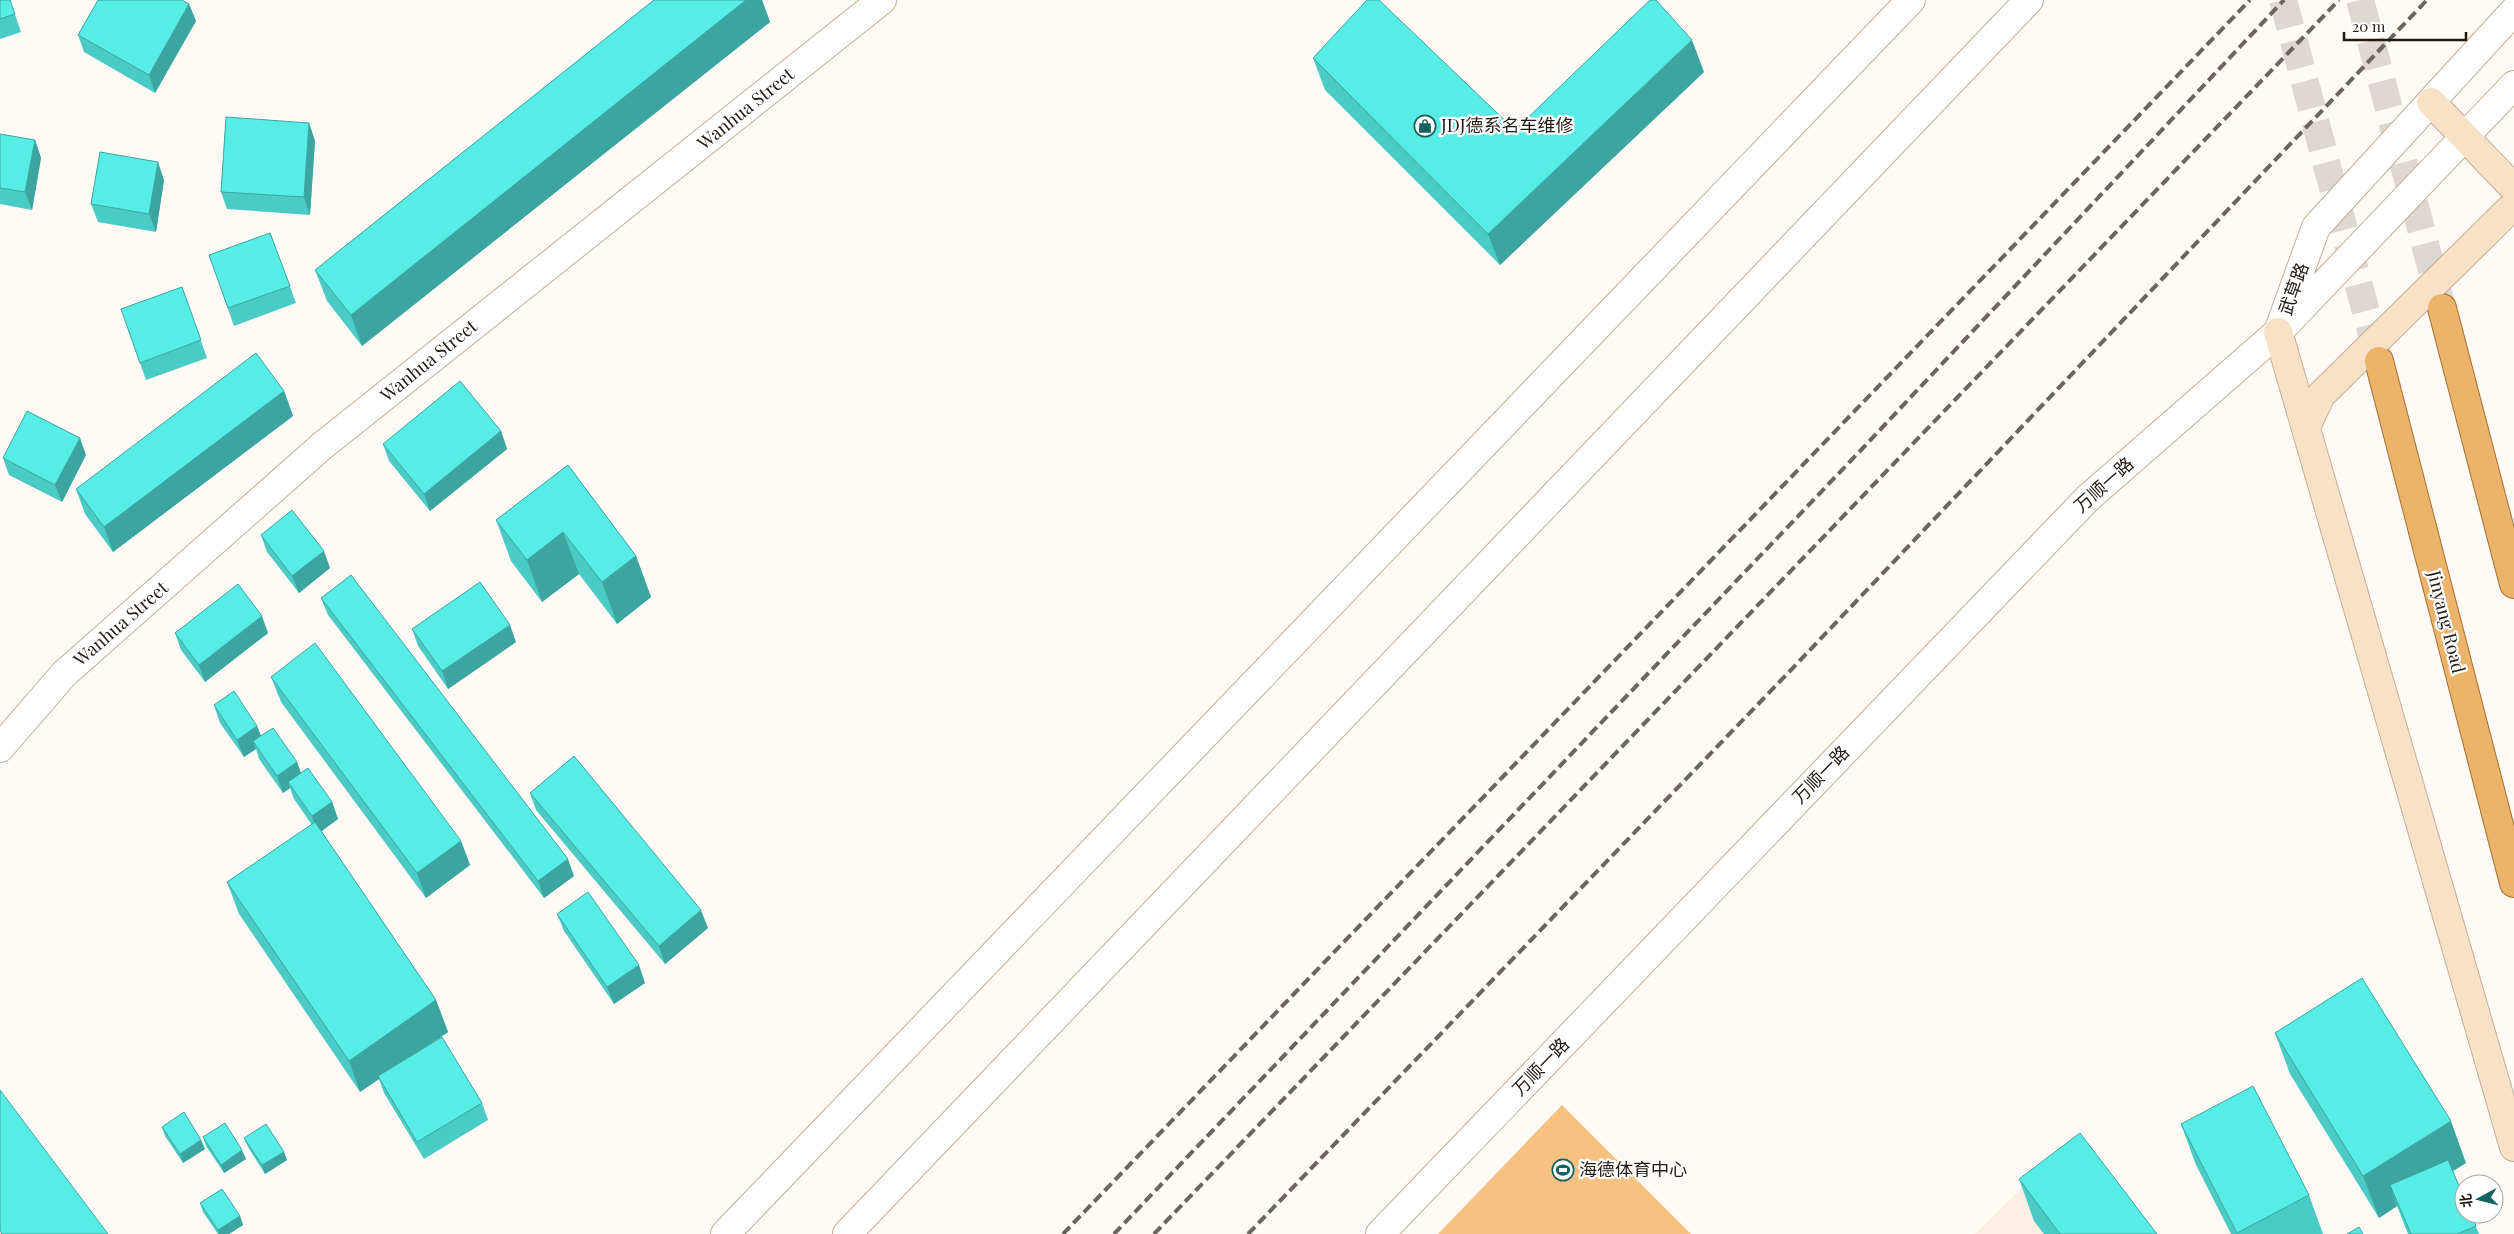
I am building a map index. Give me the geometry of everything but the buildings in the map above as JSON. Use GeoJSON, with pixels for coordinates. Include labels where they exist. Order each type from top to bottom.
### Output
{"type":"FeatureCollection","features":[{"type":"Feature","properties":{"kind":"highway"},"geometry":{"type":"LineString","coordinates":[[2442,308],[2514,584]]}},
{"type":"Feature","properties":{"kind":"highway","name":"Jinyang Road"},"geometry":{"type":"LineString","coordinates":[[2379,361],[2514,883]]}},
{"type":"Feature","properties":{"kind":"main road"},"geometry":{"type":"LineString","coordinates":[[2431,102],[2465,135],[2514,188]]}},
{"type":"Feature","properties":{"kind":"main road"},"geometry":{"type":"LineString","coordinates":[[2306,427],[2321,395],[2509,210],[2514,210]]}},
{"type":"Feature","properties":{"kind":"main road"},"geometry":{"type":"LineString","coordinates":[[2278,332],[2514,1148]]}},
{"type":"Feature","properties":{"kind":"street","name":"Wanhua Street"},"geometry":{"type":"LineString","coordinates":[[0,748],[64,674],[322,446],[882,0]]}},
{"type":"Feature","properties":{"kind":"street"},"geometry":{"type":"LineString","coordinates":[[725,1234],[1911,0]]}},
{"type":"Feature","properties":{"kind":"street"},"geometry":{"type":"LineString","coordinates":[[847,1234],[2029,0]]}},
{"type":"Feature","properties":{"kind":"street","name":"武草路"},"geometry":{"type":"LineString","coordinates":[[2278,332],[2316,227],[2514,11]]}},
{"type":"Feature","properties":{"kind":"street","name":"武草路"},"geometry":{"type":"LineString","coordinates":[[2278,332],[2514,85]]}},
{"type":"Feature","properties":{"kind":"street","name":"万顺一路"},"geometry":{"type":"LineString","coordinates":[[1380,1234],[2088,498],[2278,332]]}},
{"type":"Feature","properties":{"kind":"shaded area","name":"海德体育中心"},"geometry":{"type":"Polygon","coordinates":[[[1562,1105],[1691,1234],[1438,1234],[1562,1105]]]}},
{"type":"Feature","properties":{"kind":"shaded area"},"geometry":{"type":"Polygon","coordinates":[[[2048,1162],[2109,1234],[1975,1234],[2048,1162]]]}},
{"type":"Feature","properties":{"kind":"tunnel"},"geometry":{"type":"LineString","coordinates":[[2283,0],[2379,361]]}},
{"type":"Feature","properties":{"kind":"tunnel"},"geometry":{"type":"LineString","coordinates":[[2360,0],[2441,304]]}},
{"type":"Feature","properties":{"kind":"railway"},"geometry":{"type":"LineString","coordinates":[[1063,1234],[2250,0]]}},
{"type":"Feature","properties":{"kind":"railway"},"geometry":{"type":"LineString","coordinates":[[1114,1234],[1862,449],[2284,0]]}},
{"type":"Feature","properties":{"kind":"railway"},"geometry":{"type":"LineString","coordinates":[[1154,1234],[2339,0]]}},
{"type":"Feature","properties":{"kind":"railway"},"geometry":{"type":"LineString","coordinates":[[1248,1234],[1790,671],[2427,0]]}},
{"type":"Feature","properties":{"kind":"place","name":"JDJ德系名车维修"},"geometry":{"type":"Point","coordinates":[1425,126]}},
{"type":"Feature","properties":{"kind":"place","name":"海德体育中心"},"geometry":{"type":"Point","coordinates":[1563,1170]}}]}
